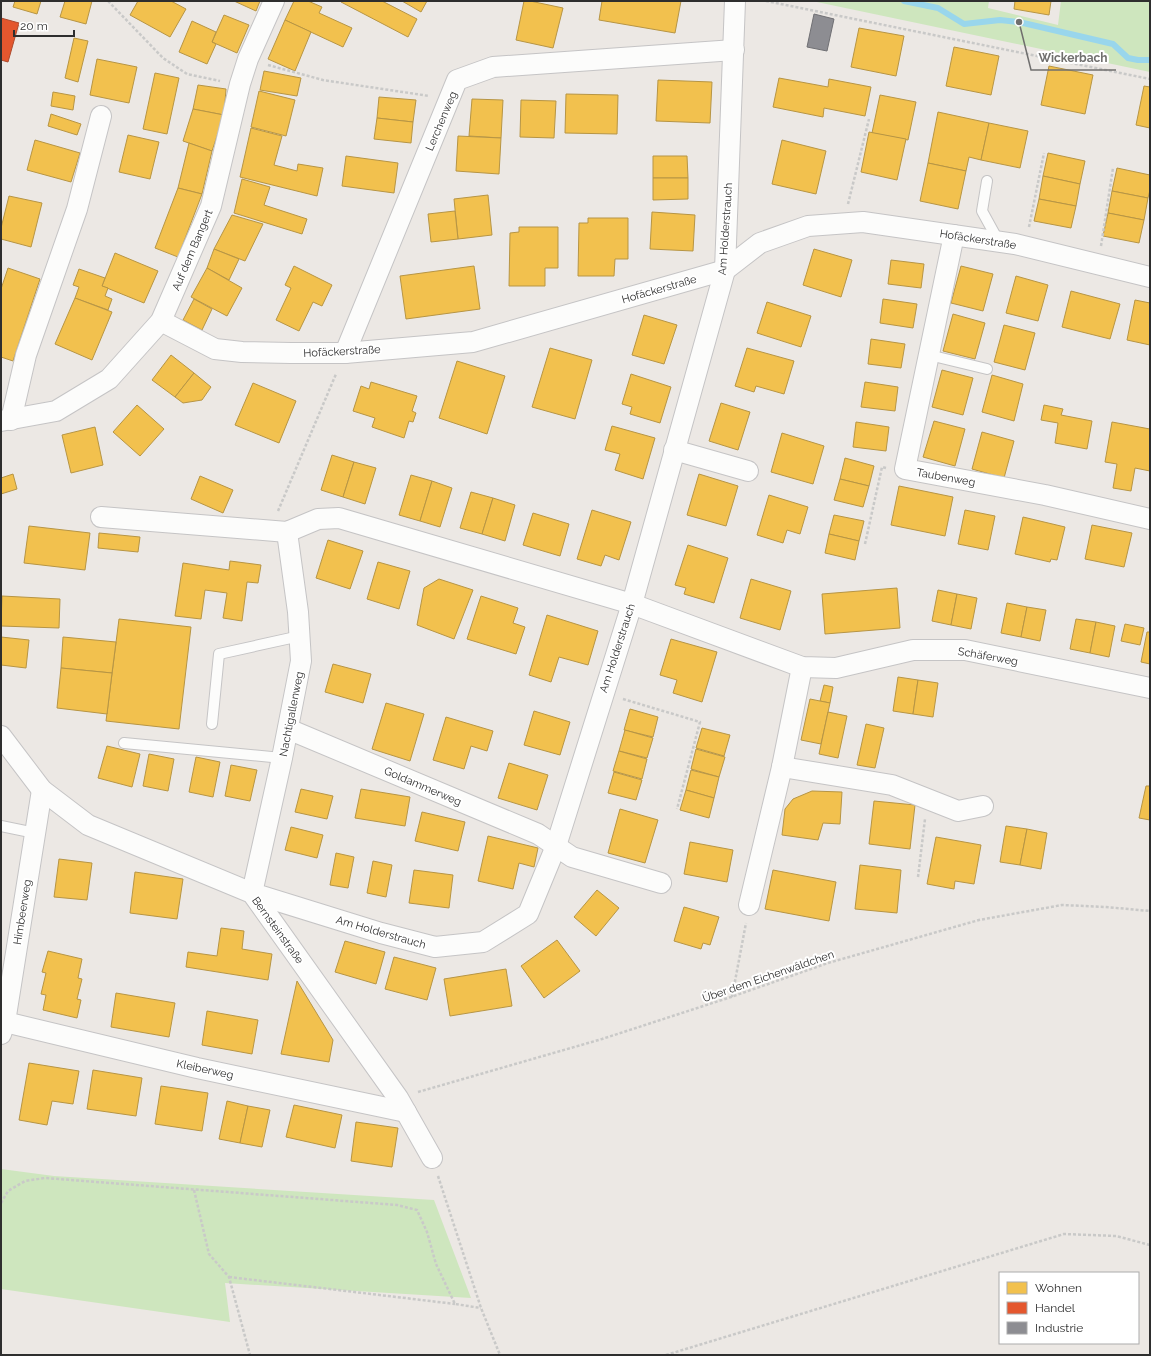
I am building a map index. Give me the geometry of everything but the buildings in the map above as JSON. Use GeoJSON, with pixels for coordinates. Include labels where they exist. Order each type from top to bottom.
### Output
{"type":"FeatureCollection","features":[{"type":"Feature","properties":{"kind":"street","name":"Auf dem Bangert"},"geometry":{"type":"LineString","coordinates":[[101,116],[77,209],[26,355],[6,420],[56,411],[109,378],[161,322],[211,206],[240,84],[248,59],[274,1]]}},
{"type":"Feature","properties":{"kind":"street","name":"Am Holderstrauch"},"geometry":{"type":"LineString","coordinates":[[252,893],[381,933],[435,947],[483,942],[528,914],[556,846],[632,604],[725,270],[735,1]]}},
{"type":"Feature","properties":{"kind":"street","name":"Lerchenweg"},"geometry":{"type":"LineString","coordinates":[[345,353],[458,80],[493,67],[734,50]]}},
{"type":"Feature","properties":{"kind":"street","name":"Hofäckerstraße"},"geometry":{"type":"LineString","coordinates":[[161,322],[215,349],[242,352],[345,353],[473,342],[725,270],[760,242],[808,226],[863,222],[999,242],[1150,276]]}},
{"type":"Feature","properties":{"kind":"street","name":"Taubenweg"},"geometry":{"type":"LineString","coordinates":[[954,235],[905,469],[1045,495],[1150,519]]}},
{"type":"Feature","properties":{"kind":"street"},"geometry":{"type":"LineString","coordinates":[[674,450],[748,471]]}},
{"type":"Feature","properties":{"kind":"street"},"geometry":{"type":"LineString","coordinates":[[101,517],[287,532],[318,519],[339,518],[632,604]]}},
{"type":"Feature","properties":{"kind":"street","name":"Nachtigallenweg"},"geometry":{"type":"LineString","coordinates":[[252,893],[288,730],[301,661],[300,636],[287,532]]}},
{"type":"Feature","properties":{"kind":"street","name":"Schäferweg"},"geometry":{"type":"LineString","coordinates":[[632,604],[802,667],[836,668],[913,650],[965,650],[1150,688]]}},
{"type":"Feature","properties":{"kind":"street"},"geometry":{"type":"LineString","coordinates":[[749,905],[782,767],[802,667]]}},
{"type":"Feature","properties":{"kind":"street","name":"Goldammerweg"},"geometry":{"type":"LineString","coordinates":[[288,730],[538,834],[556,846]]}},
{"type":"Feature","properties":{"kind":"street","name":"Bernsteinstraße"},"geometry":{"type":"LineString","coordinates":[[1,736],[42,790],[88,825],[252,893],[402,1105],[432,1158]]}},
{"type":"Feature","properties":{"kind":"street"},"geometry":{"type":"LineString","coordinates":[[782,767],[892,785],[958,811],[983,806]]}},
{"type":"Feature","properties":{"kind":"street","name":"Himbeerweg"},"geometry":{"type":"LineString","coordinates":[[3,1028],[42,790]]}},
{"type":"Feature","properties":{"kind":"street"},"geometry":{"type":"LineString","coordinates":[[556,846],[572,857],[661,883]]}},
{"type":"Feature","properties":{"kind":"street","name":"Kleiberweg"},"geometry":{"type":"LineString","coordinates":[[3,1028],[197,1068],[402,1105]]}},
{"type":"Feature","properties":{"kind":"lane"},"geometry":{"type":"LineString","coordinates":[[987,181],[982,211],[999,242]]}},
{"type":"Feature","properties":{"kind":"lane"},"geometry":{"type":"LineString","coordinates":[[929,355],[987,369]]}},
{"type":"Feature","properties":{"kind":"lane"},"geometry":{"type":"LineString","coordinates":[[212,724],[219,654],[300,636]]}},
{"type":"Feature","properties":{"kind":"lane"},"geometry":{"type":"LineString","coordinates":[[124,743],[282,758]]}},
{"type":"Feature","properties":{"kind":"lane"},"geometry":{"type":"LineString","coordinates":[[1,826],[35,833]]}},
{"type":"Feature","properties":{"kind":"path"},"geometry":{"type":"LineString","coordinates":[[108,1],[163,58],[187,74],[240,84]]}},
{"type":"Feature","properties":{"kind":"path"},"geometry":{"type":"LineString","coordinates":[[766,1],[1150,79]]}},
{"type":"Feature","properties":{"kind":"path"},"geometry":{"type":"LineString","coordinates":[[248,59],[323,80],[450,98]]}},
{"type":"Feature","properties":{"kind":"path"},"geometry":{"type":"LineString","coordinates":[[843,224],[869,119]]}},
{"type":"Feature","properties":{"kind":"path"},"geometry":{"type":"LineString","coordinates":[[1025,247],[1044,153]]}},
{"type":"Feature","properties":{"kind":"path"},"geometry":{"type":"LineString","coordinates":[[1098,264],[1113,168]]}},
{"type":"Feature","properties":{"kind":"path"},"geometry":{"type":"LineString","coordinates":[[284,494],[345,353]]}},
{"type":"Feature","properties":{"kind":"path"},"geometry":{"type":"LineString","coordinates":[[865,544],[882,467]]}},
{"type":"Feature","properties":{"kind":"path"},"geometry":{"type":"LineString","coordinates":[[603,693],[700,722],[677,809]]}},
{"type":"Feature","properties":{"kind":"path"},"geometry":{"type":"LineString","coordinates":[[918,877],[927,799]]}},
{"type":"Feature","properties":{"kind":"path"},"geometry":{"type":"LineString","coordinates":[[731,997],[749,905]]}},
{"type":"Feature","properties":{"kind":"path","name":"Über dem Eichenwäldchen"},"geometry":{"type":"LineString","coordinates":[[402,1105],[731,997],[828,963],[979,920],[1062,905],[1150,911]]}},
{"type":"Feature","properties":{"kind":"path"},"geometry":{"type":"LineString","coordinates":[[432,1158],[481,1308],[500,1355]]}},
{"type":"Feature","properties":{"kind":"path"},"geometry":{"type":"LineString","coordinates":[[1,1203],[8,1191],[25,1181],[45,1178],[397,1205],[417,1210],[427,1232],[436,1264],[455,1304]]}},
{"type":"Feature","properties":{"kind":"path"},"geometry":{"type":"LineString","coordinates":[[194,1190],[209,1254],[229,1277],[250,1355]]}},
{"type":"Feature","properties":{"kind":"path"},"geometry":{"type":"LineString","coordinates":[[666,1355],[1064,1234],[1116,1236],[1150,1245]]}},
{"type":"Feature","properties":{"kind":"path"},"geometry":{"type":"LineString","coordinates":[[229,1277],[481,1308]]}},
{"type":"Feature","properties":{"kind":"green space"},"geometry":{"type":"Polygon","coordinates":[[[812,1],[989,1],[988,8],[1058,25],[1061,1],[1150,1],[1150,72],[812,1]]]}},
{"type":"Feature","properties":{"kind":"green space"},"geometry":{"type":"Polygon","coordinates":[[[1,1169],[54,1176],[434,1200],[471,1298],[225,1283],[230,1322],[1,1289],[1,1169]]]}},
{"type":"Feature","properties":{"kind":"waterway"},"geometry":{"type":"LineString","coordinates":[[904,1],[938,8],[964,24],[1000,20],[1019,22],[1113,44],[1128,58],[1150,60]]}},
{"type":"Feature","properties":{"kind":"place","name":"Wickerbach"},"geometry":{"type":"Point","coordinates":[1019,22]}}]}
